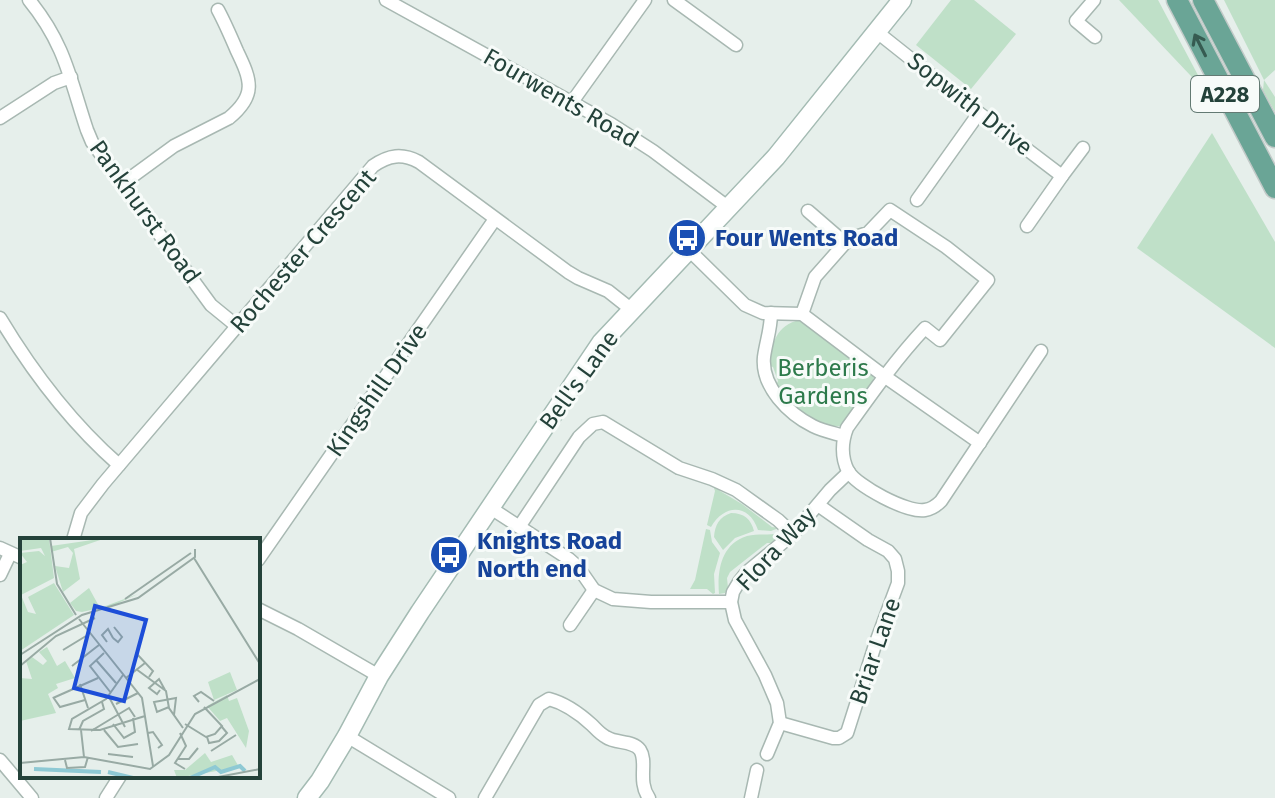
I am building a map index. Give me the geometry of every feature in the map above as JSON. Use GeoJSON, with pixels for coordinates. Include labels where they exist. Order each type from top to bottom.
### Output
{"type":"FeatureCollection","features":[{"type":"Feature","properties":{"kind":"main road","name":"A228"},"geometry":{"type":"LineString","coordinates":[[1177,0],[1275,188]]}},
{"type":"Feature","properties":{"kind":"main road","name":"A228"},"geometry":{"type":"LineString","coordinates":[[1203,0],[1275,137]]}},
{"type":"Feature","properties":{"kind":"street","name":"Pankhurst Road"},"geometry":{"type":"LineString","coordinates":[[29,0],[56,38],[87,130],[97,149],[211,305],[238,327]]}},
{"type":"Feature","properties":{"kind":"street","name":"Fourwents Road"},"geometry":{"type":"LineString","coordinates":[[386,0],[408,5],[634,138],[729,208]]}},
{"type":"Feature","properties":{"kind":"street"},"geometry":{"type":"LineString","coordinates":[[572,102],[645,0]]}},
{"type":"Feature","properties":{"kind":"street"},"geometry":{"type":"LineString","coordinates":[[674,0],[736,45]]}},
{"type":"Feature","properties":{"kind":"street","name":"Bell's Lane"},"geometry":{"type":"LineString","coordinates":[[307,798],[347,736],[379,676],[601,343],[798,131],[902,0]]}},
{"type":"Feature","properties":{"kind":"street"},"geometry":{"type":"LineString","coordinates":[[1094,0],[1076,21],[1095,37]]}},
{"type":"Feature","properties":{"kind":"street"},"geometry":{"type":"LineString","coordinates":[[122,184],[174,146],[229,118],[246,100],[249,77],[218,10]]}},
{"type":"Feature","properties":{"kind":"street","name":"Sopwith Drive"},"geometry":{"type":"LineString","coordinates":[[877,32],[1062,176]]}},
{"type":"Feature","properties":{"kind":"street"},"geometry":{"type":"LineString","coordinates":[[0,118],[54,83],[71,77]]}},
{"type":"Feature","properties":{"kind":"street"},"geometry":{"type":"LineString","coordinates":[[917,200],[979,113]]}},
{"type":"Feature","properties":{"kind":"street"},"geometry":{"type":"LineString","coordinates":[[1027,226],[1083,148]]}},
{"type":"Feature","properties":{"kind":"street","name":"Rochester Crescent"},"geometry":{"type":"LineString","coordinates":[[74,538],[81,513],[119,465],[373,166],[386,158],[402,155],[419,162],[568,272],[608,291],[632,310]]}},
{"type":"Feature","properties":{"kind":"street"},"geometry":{"type":"LineString","coordinates":[[802,314],[815,277],[849,239],[868,233],[890,210],[946,247],[988,280],[940,340],[925,328],[884,376],[844,436],[843,456],[849,472],[887,498],[913,509],[926,510],[937,505],[1041,351]]}},
{"type":"Feature","properties":{"kind":"street"},"geometry":{"type":"LineString","coordinates":[[808,211],[845,243]]}},
{"type":"Feature","properties":{"kind":"street","name":"Kingshill Drive"},"geometry":{"type":"LineString","coordinates":[[260,557],[495,219]]}},
{"type":"Feature","properties":{"kind":"street"},"geometry":{"type":"LineString","coordinates":[[689,250],[745,305],[756,311],[802,314],[980,443]]}},
{"type":"Feature","properties":{"kind":"street"},"geometry":{"type":"LineString","coordinates":[[771,313],[764,359],[777,396],[791,412],[815,427],[844,436]]}},
{"type":"Feature","properties":{"kind":"street"},"geometry":{"type":"LineString","coordinates":[[0,318],[51,395],[119,465]]}},
{"type":"Feature","properties":{"kind":"street"},"geometry":{"type":"LineString","coordinates":[[519,527],[579,437],[593,424],[603,422],[679,468],[736,490],[793,534]]}},
{"type":"Feature","properties":{"kind":"street","name":"Flora Way"},"geometry":{"type":"LineString","coordinates":[[780,723],[773,691],[735,620],[731,602],[739,582],[793,534],[849,472]]}},
{"type":"Feature","properties":{"kind":"street","name":"Briar Lane"},"geometry":{"type":"LineString","coordinates":[[780,723],[833,738],[847,733],[898,583],[897,565],[888,551],[818,505]]}},
{"type":"Feature","properties":{"kind":"street"},"geometry":{"type":"LineString","coordinates":[[489,507],[569,559],[594,590],[613,599],[731,602]]}},
{"type":"Feature","properties":{"kind":"street"},"geometry":{"type":"LineString","coordinates":[[0,575],[11,553]]}},
{"type":"Feature","properties":{"kind":"street"},"geometry":{"type":"LineString","coordinates":[[570,625],[594,590]]}},
{"type":"Feature","properties":{"kind":"street"},"geometry":{"type":"LineString","coordinates":[[260,610],[379,676]]}},
{"type":"Feature","properties":{"kind":"street"},"geometry":{"type":"LineString","coordinates":[[485,798],[539,705],[549,699],[583,717],[609,740],[639,748],[643,757],[643,786],[649,798]]}},
{"type":"Feature","properties":{"kind":"street"},"geometry":{"type":"LineString","coordinates":[[767,754],[780,723]]}},
{"type":"Feature","properties":{"kind":"street"},"geometry":{"type":"LineString","coordinates":[[347,736],[449,798]]}},
{"type":"Feature","properties":{"kind":"street"},"geometry":{"type":"LineString","coordinates":[[0,760],[32,798]]}},
{"type":"Feature","properties":{"kind":"street"},"geometry":{"type":"LineString","coordinates":[[751,798],[757,770]]}},
{"type":"Feature","properties":{"kind":"street"},"geometry":{"type":"LineString","coordinates":[[106,798],[119,778]]}},
{"type":"Feature","properties":{"kind":"green space"},"geometry":{"type":"Polygon","coordinates":[[[951,0],[974,0],[1016,34],[971,89],[916,45],[951,0]]]}},
{"type":"Feature","properties":{"kind":"green space"},"geometry":{"type":"Polygon","coordinates":[[[1119,0],[1158,0],[1208,94],[1119,0]]]}},
{"type":"Feature","properties":{"kind":"green space"},"geometry":{"type":"Polygon","coordinates":[[[1224,0],[1275,0],[1275,70],[1264,80],[1224,0]]]}},
{"type":"Feature","properties":{"kind":"green space"},"geometry":{"type":"Polygon","coordinates":[[[1264,80],[1275,97],[1275,112],[1263,90],[1264,80]]]}},
{"type":"Feature","properties":{"kind":"green space"},"geometry":{"type":"Polygon","coordinates":[[[1212,133],[1275,242],[1275,348],[1137,248],[1212,133]]]}},
{"type":"Feature","properties":{"kind":"green space","name":"Berberis Gardens"},"geometry":{"type":"Polygon","coordinates":[[[800,320],[874,374],[873,384],[841,426],[826,427],[794,409],[776,385],[778,381],[770,366],[773,343],[780,331],[800,320]]]}},
{"type":"Feature","properties":{"kind":"green space"},"geometry":{"type":"Polygon","coordinates":[[[716,484],[720,491],[772,527],[779,528],[758,530],[749,515],[736,510],[723,514],[711,527],[707,525],[715,491],[713,485],[716,484]]]}},
{"type":"Feature","properties":{"kind":"green space"},"geometry":{"type":"Polygon","coordinates":[[[731,513],[746,518],[754,531],[735,538],[723,550],[714,537],[721,519],[731,513]]]}},
{"type":"Feature","properties":{"kind":"green space"},"geometry":{"type":"Polygon","coordinates":[[[706,529],[710,530],[712,542],[720,553],[713,594],[707,589],[690,589],[695,580],[706,529]]]}},
{"type":"Feature","properties":{"kind":"green space"},"geometry":{"type":"Polygon","coordinates":[[[779,533],[775,543],[767,543],[730,572],[728,588],[725,593],[719,594],[722,559],[731,545],[747,536],[779,533]]]}},
{"type":"Feature","properties":{"kind":"place","name":"Four Wents Road"},"geometry":{"type":"Point","coordinates":[687,238]}},
{"type":"Feature","properties":{"kind":"place","name":"Knights Road North end"},"geometry":{"type":"Point","coordinates":[449,555]}}]}
